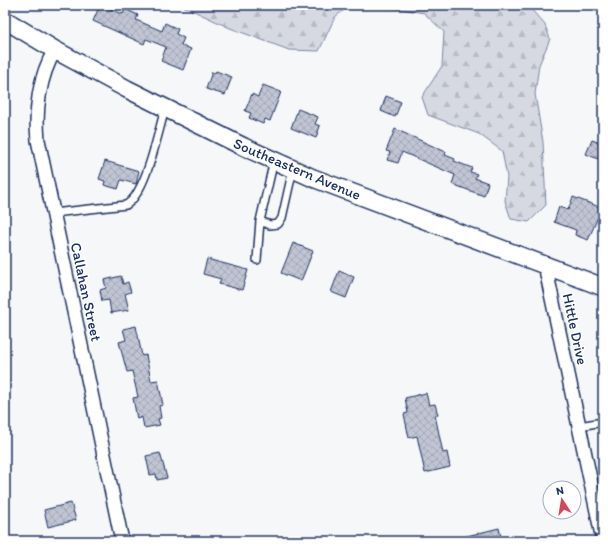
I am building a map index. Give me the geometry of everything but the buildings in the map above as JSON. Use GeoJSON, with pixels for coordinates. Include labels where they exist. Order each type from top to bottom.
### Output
{"type":"FeatureCollection","features":[{"type":"Feature","properties":{"kind":"street","name":"Southeastern Avenue"},"geometry":{"type":"LineString","coordinates":[[5,20],[55,50],[166,109],[293,169],[603,287]]}},
{"type":"Feature","properties":{"kind":"street","name":"Callahan Street"},"geometry":{"type":"LineString","coordinates":[[55,50],[49,60],[41,85],[37,122],[40,148],[122,541]]}},
{"type":"Feature","properties":{"kind":"street","name":"Hittle Drive"},"geometry":{"type":"LineString","coordinates":[[545,265],[603,540]]}},
{"type":"Feature","properties":{"kind":"lane"},"geometry":{"type":"LineString","coordinates":[[53,213],[126,205],[132,201],[142,187],[166,109]]}},
{"type":"Feature","properties":{"kind":"lane"},"geometry":{"type":"LineString","coordinates":[[257,260],[260,221],[274,160]]}},
{"type":"Feature","properties":{"kind":"lane"},"geometry":{"type":"LineString","coordinates":[[260,221],[270,225],[278,224],[282,218],[293,169]]}},
{"type":"Feature","properties":{"kind":"lane"},"geometry":{"type":"LineString","coordinates":[[579,426],[603,422]]}},
{"type":"Feature","properties":{"kind":"green space"},"geometry":{"type":"Polygon","coordinates":[[[181,5],[350,5],[335,17],[319,51],[289,50],[230,28],[181,5]]]}},
{"type":"Feature","properties":{"kind":"green space"},"geometry":{"type":"Polygon","coordinates":[[[378,5],[530,5],[531,9],[545,25],[550,39],[539,65],[535,94],[543,142],[546,205],[529,222],[511,219],[505,201],[507,177],[502,151],[479,134],[428,115],[422,97],[442,66],[444,32],[424,13],[378,5]]]}}]}
